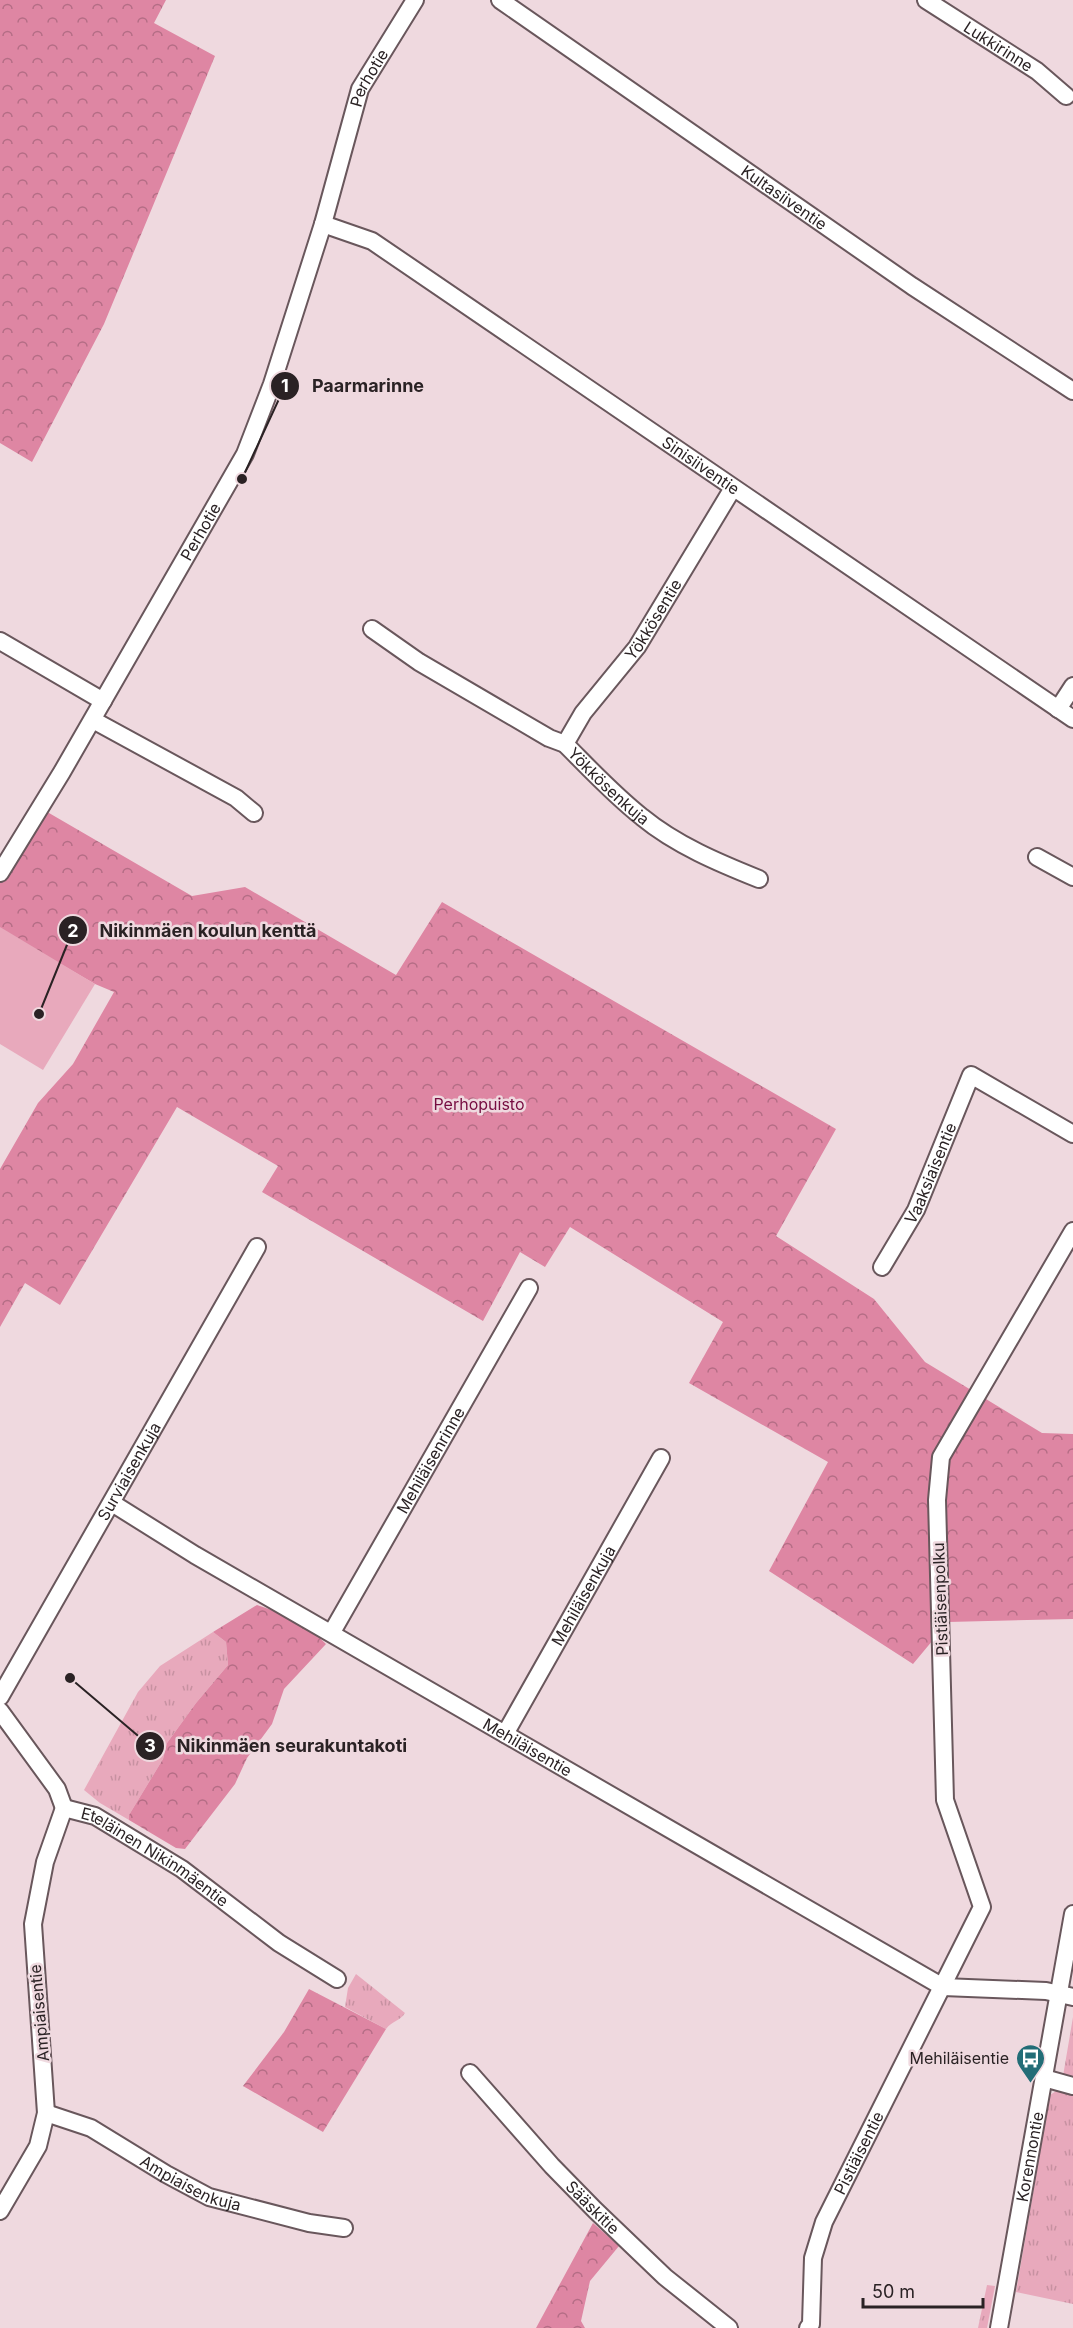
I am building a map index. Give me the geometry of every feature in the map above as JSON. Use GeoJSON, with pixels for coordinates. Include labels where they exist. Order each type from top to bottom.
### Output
{"type":"FeatureCollection","features":[{"type":"Feature","properties":{"kind":"street","name":"Perhotie"},"geometry":{"type":"LineString","coordinates":[[0,873],[93,720],[245,454],[272,384],[323,224],[360,89],[415,0]]}},
{"type":"Feature","properties":{"kind":"street","name":"Kultasiiventie"},"geometry":{"type":"LineString","coordinates":[[500,0],[912,286],[1073,391]]}},
{"type":"Feature","properties":{"kind":"street","name":"Lukkirinne"},"geometry":{"type":"LineString","coordinates":[[926,0],[1037,71],[1066,96]]}},
{"type":"Feature","properties":{"kind":"street","name":"Sinisiiventie"},"geometry":{"type":"LineString","coordinates":[[323,224],[372,241],[1073,719]]}},
{"type":"Feature","properties":{"kind":"street","name":"Yökkösentie"},"geometry":{"type":"LineString","coordinates":[[565,744],[583,713],[637,646],[733,488]]}},
{"type":"Feature","properties":{"kind":"street","name":"Yökkösenkuja"},"geometry":{"type":"LineString","coordinates":[[372,629],[419,662],[549,738],[565,744],[642,818],[723,865],[759,879]]}},
{"type":"Feature","properties":{"kind":"street"},"geometry":{"type":"LineString","coordinates":[[0,641],[103,701]]}},
{"type":"Feature","properties":{"kind":"street"},"geometry":{"type":"LineString","coordinates":[[1058,709],[1073,686]]}},
{"type":"Feature","properties":{"kind":"street"},"geometry":{"type":"LineString","coordinates":[[93,720],[236,798],[254,813]]}},
{"type":"Feature","properties":{"kind":"street"},"geometry":{"type":"LineString","coordinates":[[1037,857],[1073,877]]}},
{"type":"Feature","properties":{"kind":"street","name":"Vaaksiaisentie"},"geometry":{"type":"LineString","coordinates":[[882,1268],[916,1210],[971,1075],[1073,1134]]}},
{"type":"Feature","properties":{"kind":"street","name":"Pistiäisenpolku"},"geometry":{"type":"LineString","coordinates":[[943,1987],[981,1907],[945,1800],[937,1500],[941,1457],[1073,1231]]}},
{"type":"Feature","properties":{"kind":"street","name":"Surviaisenkuja"},"geometry":{"type":"LineString","coordinates":[[0,1697],[257,1247]]}},
{"type":"Feature","properties":{"kind":"street","name":"Mehiläisenrinne"},"geometry":{"type":"LineString","coordinates":[[332,1632],[529,1288]]}},
{"type":"Feature","properties":{"kind":"street","name":"Mehiläisenkuja"},"geometry":{"type":"LineString","coordinates":[[505,1734],[661,1458]]}},
{"type":"Feature","properties":{"kind":"street","name":"Mehiläisentie"},"geometry":{"type":"LineString","coordinates":[[112,1503],[195,1555],[332,1632],[943,1987]]}},
{"type":"Feature","properties":{"kind":"street","name":"Eteläinen Nikinmäentie"},"geometry":{"type":"LineString","coordinates":[[0,1711],[57,1788],[64,1808],[95,1816],[182,1869],[279,1943],[337,1979]]}},
{"type":"Feature","properties":{"kind":"street","name":"Ampiaisentie"},"geometry":{"type":"LineString","coordinates":[[0,2211],[38,2146],[46,2113],[33,1924],[45,1862],[64,1808]]}},
{"type":"Feature","properties":{"kind":"street","name":"Korennontie"},"geometry":{"type":"LineString","coordinates":[[999,2328],[1044,2078],[1065,1995],[1073,1914]]}},
{"type":"Feature","properties":{"kind":"street"},"geometry":{"type":"LineString","coordinates":[[943,1987],[1046,1991],[1065,1995]]}},
{"type":"Feature","properties":{"kind":"street","name":"Pistiäisentie"},"geometry":{"type":"LineString","coordinates":[[808,2328],[811,2324],[813,2258],[824,2222],[943,1987]]}},
{"type":"Feature","properties":{"kind":"street","name":"Sääskitie"},"geometry":{"type":"LineString","coordinates":[[470,2073],[552,2166],[595,2210],[665,2277],[729,2328]]}},
{"type":"Feature","properties":{"kind":"street"},"geometry":{"type":"LineString","coordinates":[[1044,2078],[1073,2086]]}},
{"type":"Feature","properties":{"kind":"street","name":"Ampiaisenkuja"},"geometry":{"type":"LineString","coordinates":[[46,2113],[91,2128],[166,2174],[209,2197],[309,2223],[344,2228]]}},
{"type":"Feature","properties":{"kind":"green space"},"geometry":{"type":"Polygon","coordinates":[[[0,0],[166,0],[154,23],[215,56],[104,324],[32,462],[0,443],[0,0]]]}},
{"type":"Feature","properties":{"kind":"green space","name":"Perhopuisto"},"geometry":{"type":"Polygon","coordinates":[[[42,811],[192,896],[245,887],[396,975],[442,902],[836,1129],[776,1236],[874,1299],[925,1362],[1042,1433],[1073,1434],[1073,1619],[948,1622],[913,1664],[769,1571],[828,1462],[689,1383],[723,1322],[570,1227],[545,1267],[520,1252],[483,1321],[262,1192],[278,1166],[177,1107],[60,1305],[25,1283],[0,1327],[0,1169],[38,1103],[73,1064],[114,992],[95,984],[0,929],[0,875],[42,811]]]}},
{"type":"Feature","properties":{"kind":"green space"},"geometry":{"type":"Polygon","coordinates":[[[0,927],[95,984],[43,1070],[0,1044],[0,927]]]}},
{"type":"Feature","properties":{"kind":"green space"},"geometry":{"type":"Polygon","coordinates":[[[257,1605],[294,1620],[326,1644],[284,1689],[272,1724],[247,1758],[235,1784],[185,1849],[176,1848],[129,1820],[129,1815],[163,1759],[167,1743],[228,1665],[226,1642],[213,1632],[257,1605]]]}},
{"type":"Feature","properties":{"kind":"green space"},"geometry":{"type":"Polygon","coordinates":[[[213,1632],[226,1642],[228,1665],[167,1743],[163,1759],[129,1815],[129,1820],[100,1803],[84,1790],[138,1692],[160,1666],[213,1632]]]}},
{"type":"Feature","properties":{"kind":"green space"},"geometry":{"type":"Polygon","coordinates":[[[356,1974],[405,2013],[403,2016],[386,2029],[345,2007],[348,1988],[356,1974]]]}},
{"type":"Feature","properties":{"kind":"green space"},"geometry":{"type":"Polygon","coordinates":[[[309,1989],[386,2029],[323,2132],[243,2086],[284,2032],[309,1989]]]}},
{"type":"Feature","properties":{"kind":"green space"},"geometry":{"type":"Polygon","coordinates":[[[1073,2017],[1073,2304],[1016,2292],[1050,2095],[1061,2088],[1073,2017]]]}},
{"type":"Feature","properties":{"kind":"green space"},"geometry":{"type":"Polygon","coordinates":[[[593,2223],[619,2246],[590,2281],[581,2321],[585,2328],[536,2328],[593,2223]]]}},
{"type":"Feature","properties":{"kind":"green space"},"geometry":{"type":"Polygon","coordinates":[[[987,2285],[995,2286],[987,2328],[978,2328],[987,2285]]]}},
{"type":"Feature","properties":{"kind":"place","name":"Paarmarinne"},"geometry":{"type":"Point","coordinates":[242,479]}},
{"type":"Feature","properties":{"kind":"place","name":"Nikinmäen koulun kenttä"},"geometry":{"type":"Point","coordinates":[39,1014]}},
{"type":"Feature","properties":{"kind":"place","name":"Nikinmäen seurakuntakoti"},"geometry":{"type":"Point","coordinates":[70,1678]}},
{"type":"Feature","properties":{"kind":"place","name":"Mehiläisentie"},"geometry":{"type":"Point","coordinates":[1030,2084]}}]}
